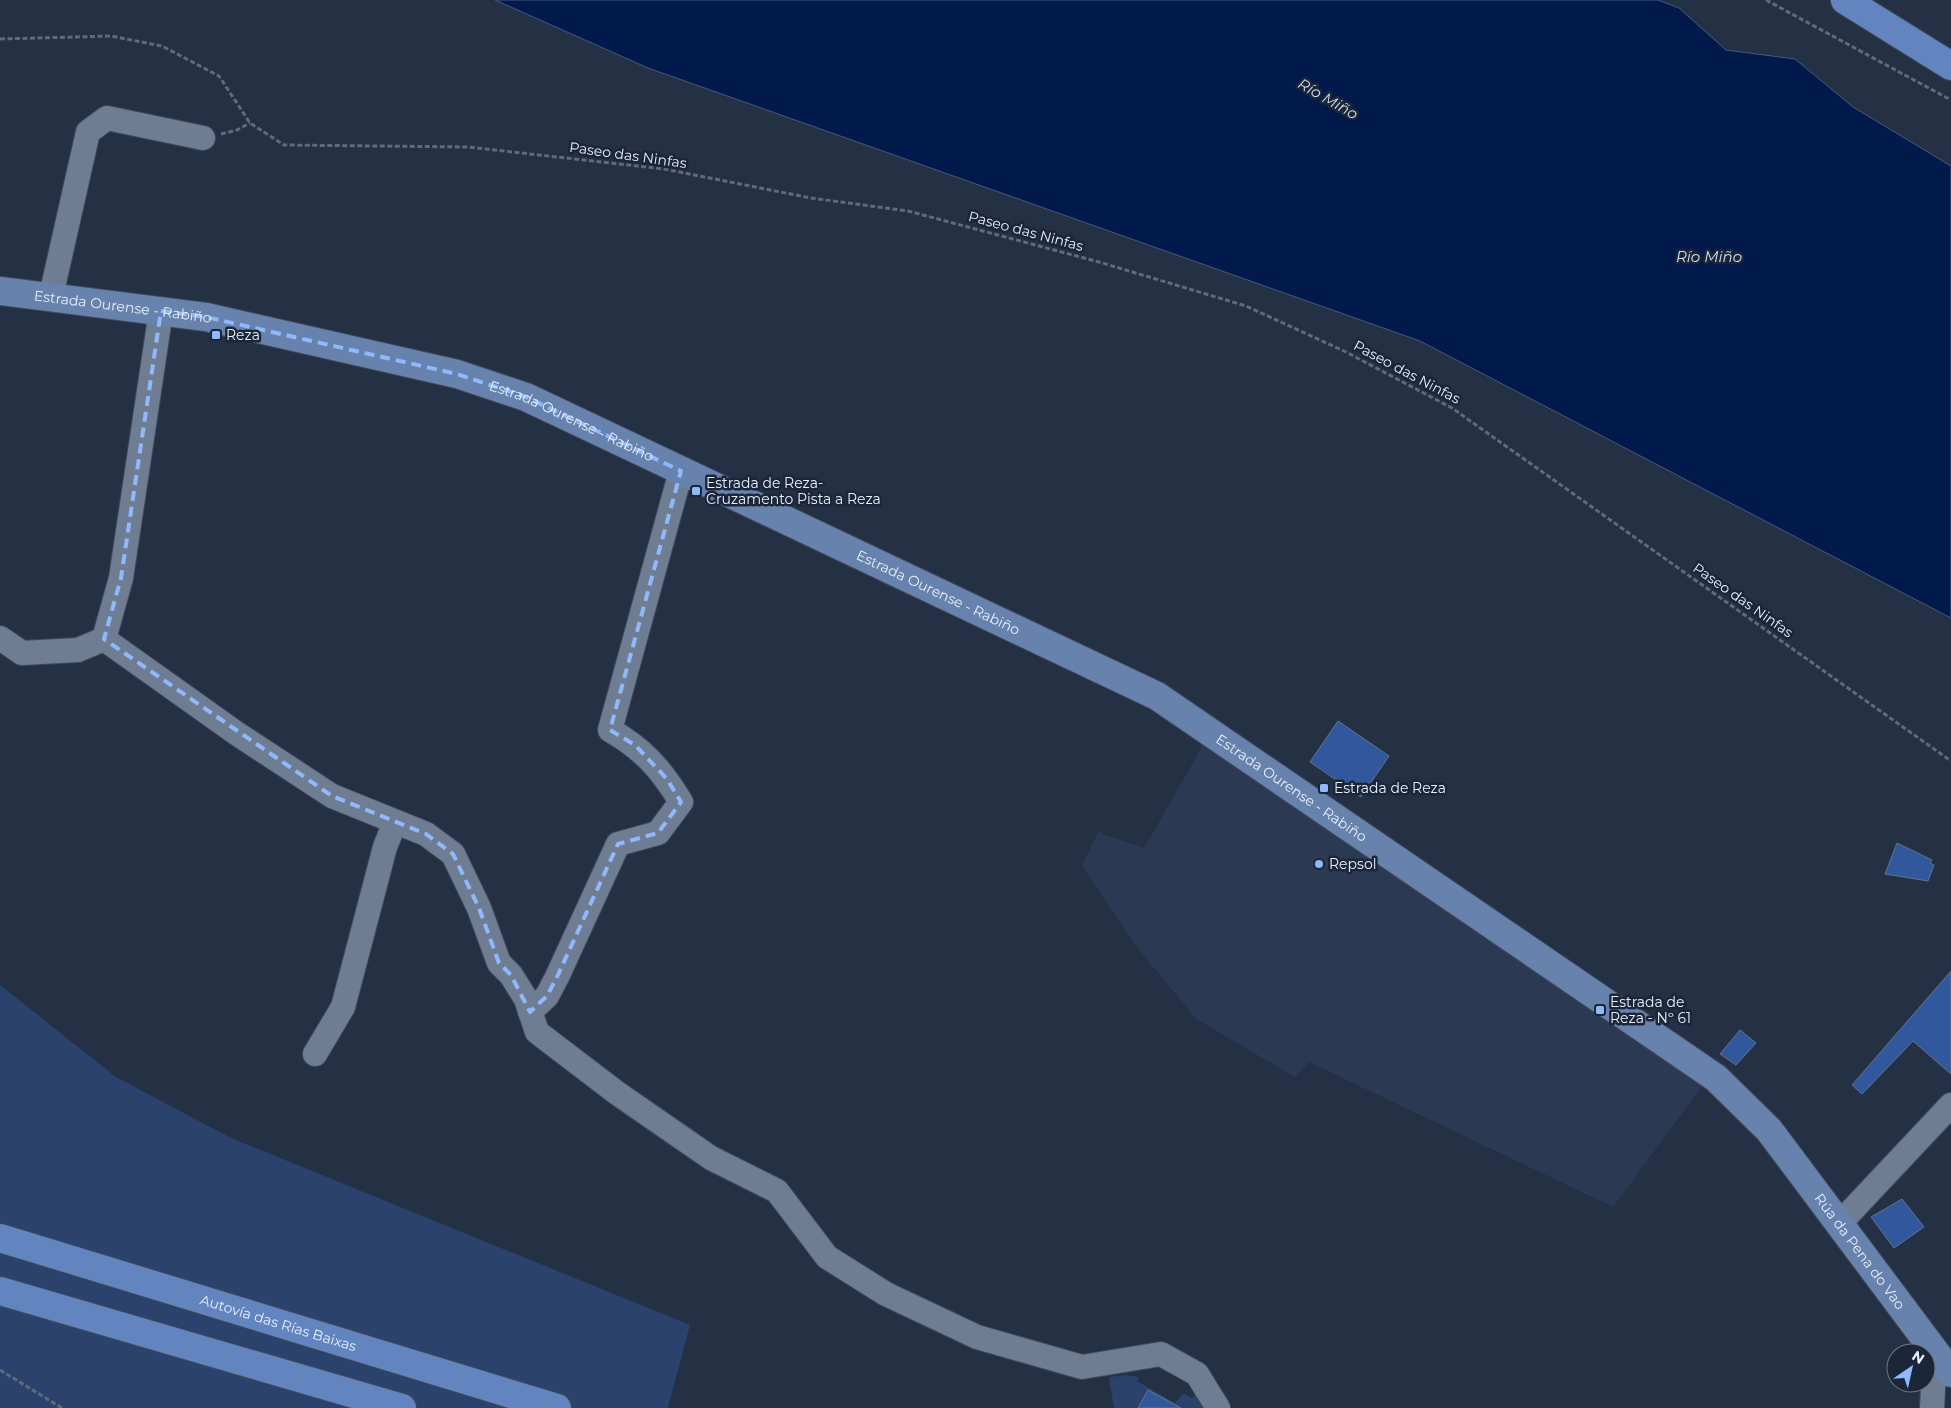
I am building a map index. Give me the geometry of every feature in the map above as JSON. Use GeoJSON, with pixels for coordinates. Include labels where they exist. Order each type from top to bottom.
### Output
{"type":"FeatureCollection","features":[{"type":"Feature","properties":{"kind":"highway"},"geometry":{"type":"LineString","coordinates":[[1847,1],[1951,54]]}},
{"type":"Feature","properties":{"kind":"highway"},"geometry":{"type":"LineString","coordinates":[[1847,1],[1951,66]]}},
{"type":"Feature","properties":{"kind":"highway","name":"Autovía das Rías Baixas"},"geometry":{"type":"LineString","coordinates":[[0,1238],[545,1403],[574,1408]]}},
{"type":"Feature","properties":{"kind":"highway"},"geometry":{"type":"LineString","coordinates":[[0,1291],[402,1408]]}},
{"type":"Feature","properties":{"kind":"main road","name":"Estrada Ourense - Rabiño"},"geometry":{"type":"LineString","coordinates":[[0,291],[50,296],[206,318],[457,374],[526,398],[1157,696],[1716,1078],[1769,1130]]}},
{"type":"Feature","properties":{"kind":"main road","name":"Rúa da Pena do Vao"},"geometry":{"type":"LineString","coordinates":[[1769,1130],[1929,1343]]}},
{"type":"Feature","properties":{"kind":"main road","name":"Rúa da Pena do Vao"},"geometry":{"type":"LineString","coordinates":[[1936,1352],[1951,1373]]}},
{"type":"Feature","properties":{"kind":"street"},"geometry":{"type":"LineString","coordinates":[[50,296],[88,132],[107,118],[203,138]]}},
{"type":"Feature","properties":{"kind":"street"},"geometry":{"type":"LineString","coordinates":[[104,639],[121,578],[161,311]]}},
{"type":"Feature","properties":{"kind":"street"},"geometry":{"type":"LineString","coordinates":[[530,1012],[547,996],[557,977],[618,844],[658,833],[681,802],[667,779],[635,745],[610,730],[681,471]]}},
{"type":"Feature","properties":{"kind":"street"},"geometry":{"type":"LineString","coordinates":[[0,638],[22,652],[78,650],[104,639]]}},
{"type":"Feature","properties":{"kind":"street"},"geometry":{"type":"LineString","coordinates":[[104,639],[236,733],[332,796],[426,834],[453,854],[479,908],[499,963],[516,983],[526,999],[537,1032],[616,1093],[710,1158],[777,1191],[827,1257],[886,1294],[977,1337],[1082,1367],[1161,1354],[1197,1374],[1218,1408]]}},
{"type":"Feature","properties":{"kind":"street"},"geometry":{"type":"LineString","coordinates":[[315,1054],[343,1007],[385,847],[396,822]]}},
{"type":"Feature","properties":{"kind":"street"},"geometry":{"type":"LineString","coordinates":[[1840,1223],[1951,1105]]}},
{"type":"Feature","properties":{"kind":"street"},"geometry":{"type":"LineString","coordinates":[[1932,1408],[1933,1393]]}},
{"type":"Feature","properties":{"kind":"path"},"geometry":{"type":"LineString","coordinates":[[1766,0],[1951,100]]}},
{"type":"Feature","properties":{"kind":"path","name":"Paseo das Ninfas"},"geometry":{"type":"LineString","coordinates":[[0,39],[111,36],[162,46],[219,76],[250,123],[284,145],[468,146],[664,169],[811,198],[908,211],[1100,262],[1246,306],[1346,352],[1452,408],[1951,760]]}},
{"type":"Feature","properties":{"kind":"path"},"geometry":{"type":"LineString","coordinates":[[203,138],[237,130],[250,123]]}},
{"type":"Feature","properties":{"kind":"path"},"geometry":{"type":"LineString","coordinates":[[0,1370],[62,1408]]}},
{"type":"Feature","properties":{"kind":"highlighted area"},"geometry":{"type":"Polygon","coordinates":[[[161,311],[206,317],[457,374],[526,397],[681,471],[610,730],[635,745],[667,779],[681,802],[658,833],[618,844],[557,977],[547,996],[530,1012],[511,975],[499,963],[479,908],[453,854],[426,834],[332,796],[104,639],[121,578],[161,311]]]}},
{"type":"Feature","properties":{"kind":"shaded area"},"geometry":{"type":"Polygon","coordinates":[[[1204,743],[1704,1084],[1613,1207],[1309,1062],[1295,1077],[1196,1019],[1136,946],[1082,866],[1098,832],[1144,848],[1204,743]]]}},
{"type":"Feature","properties":{"kind":"shaded area"},"geometry":{"type":"Polygon","coordinates":[[[0,985],[116,1077],[231,1138],[690,1325],[669,1408],[0,1408],[0,985]]]}},
{"type":"Feature","properties":{"kind":"shaded area"},"geometry":{"type":"Polygon","coordinates":[[[1126,1375],[1139,1377],[1137,1381],[1175,1403],[1184,1393],[1192,1398],[1199,1391],[1212,1408],[1114,1408],[1109,1377],[1126,1375]]]}},
{"type":"Feature","properties":{"kind":"water","name":"Río Miño"},"geometry":{"type":"Polygon","coordinates":[[[495,0],[1658,0],[1679,8],[1726,50],[1795,59],[1853,107],[1951,166],[1951,618],[1420,341],[648,68],[495,0]]]}},
{"type":"Feature","properties":{"kind":"building"},"geometry":{"type":"Polygon","coordinates":[[[1338,721],[1389,756],[1361,797],[1310,762],[1338,721]]]}},
{"type":"Feature","properties":{"kind":"building"},"geometry":{"type":"Polygon","coordinates":[[[1897,843],[1932,860],[1930,863],[1934,865],[1928,881],[1885,874],[1897,843]]]}},
{"type":"Feature","properties":{"kind":"building"},"geometry":{"type":"Polygon","coordinates":[[[1951,971],[1951,1074],[1913,1041],[1862,1094],[1852,1085],[1951,971]]]}},
{"type":"Feature","properties":{"kind":"building"},"geometry":{"type":"Polygon","coordinates":[[[1740,1030],[1756,1043],[1736,1065],[1720,1054],[1740,1030]]]}},
{"type":"Feature","properties":{"kind":"building"},"geometry":{"type":"Polygon","coordinates":[[[1902,1199],[1924,1227],[1894,1248],[1871,1217],[1902,1199]]]}},
{"type":"Feature","properties":{"kind":"building"},"geometry":{"type":"Polygon","coordinates":[[[1148,1390],[1181,1408],[1138,1408],[1148,1390]]]}},
{"type":"Feature","properties":{"kind":"place","name":"Reza"},"geometry":{"type":"Point","coordinates":[216,335]}},
{"type":"Feature","properties":{"kind":"place","name":"Estrada de Reza- Cruzamento Pista a Reza"},"geometry":{"type":"Point","coordinates":[696,491]}},
{"type":"Feature","properties":{"kind":"place","name":"Estrada de Reza"},"geometry":{"type":"Point","coordinates":[1324,788]}},
{"type":"Feature","properties":{"kind":"place","name":"Repsol"},"geometry":{"type":"Point","coordinates":[1319,864]}},
{"type":"Feature","properties":{"kind":"place","name":"Estrada de Reza - Nº 61"},"geometry":{"type":"Point","coordinates":[1600,1010]}}]}
